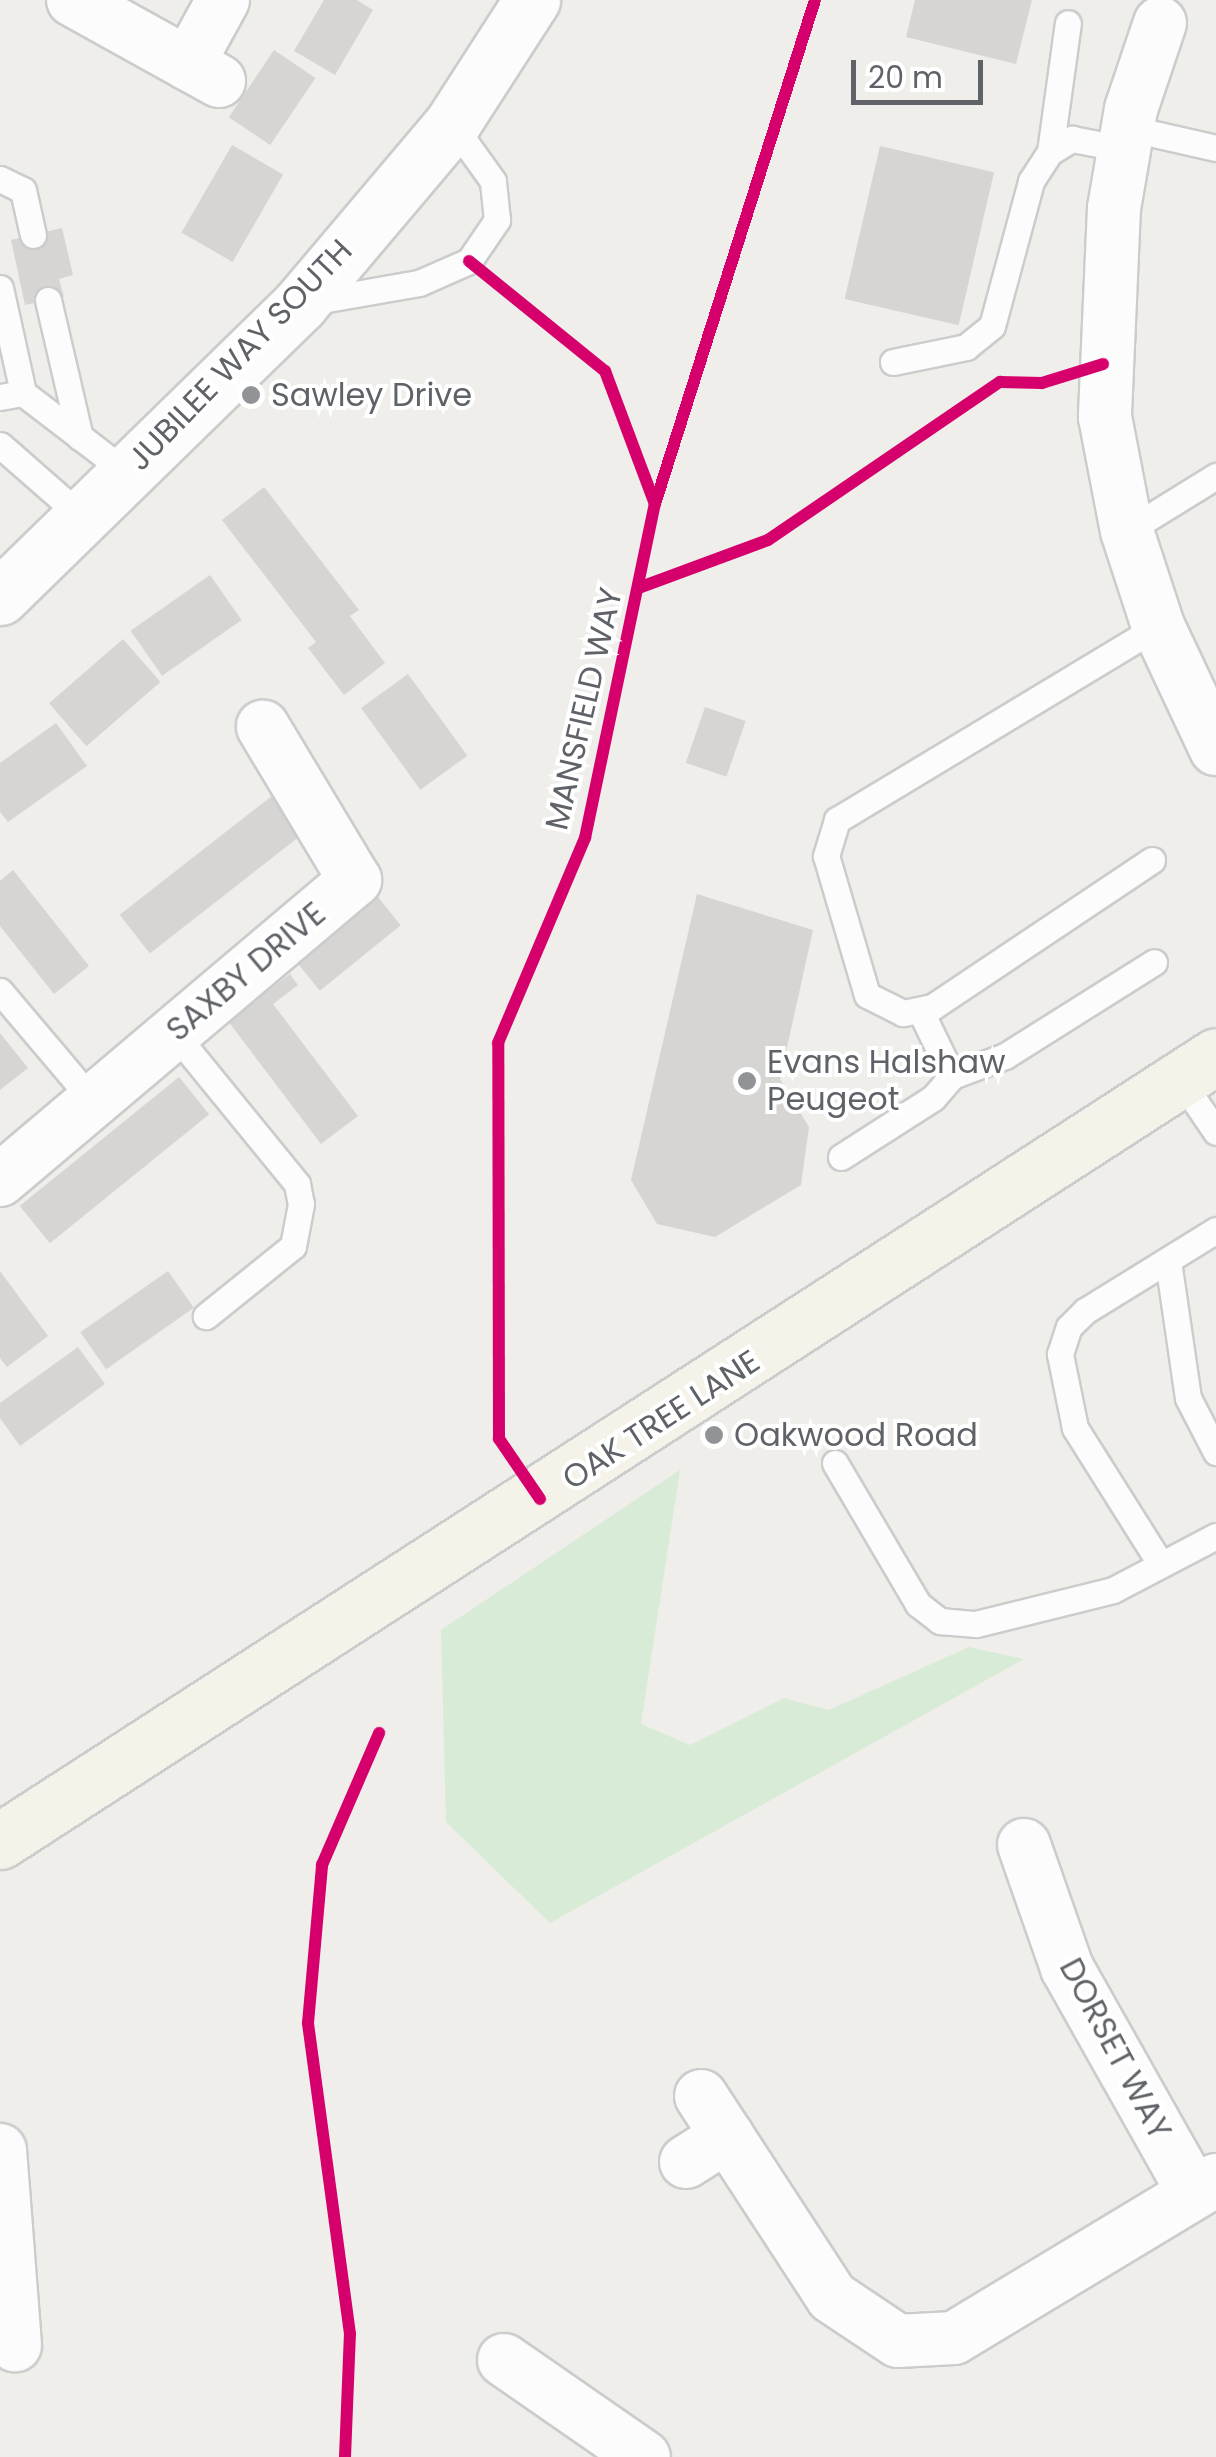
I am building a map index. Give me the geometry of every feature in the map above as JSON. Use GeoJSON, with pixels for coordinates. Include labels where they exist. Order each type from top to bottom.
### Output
{"type":"FeatureCollection","features":[{"type":"Feature","properties":{"kind":"main road","name":"OAK TREE LANE"},"geometry":{"type":"LineString","coordinates":[[0,1841],[1198,1067]]}},
{"type":"Feature","properties":{"kind":"street"},"geometry":{"type":"LineString","coordinates":[[73,0],[203,72],[224,0]]}},
{"type":"Feature","properties":{"kind":"street","name":"JUBILEE WAY SOUTH"},"geometry":{"type":"LineString","coordinates":[[0,597],[300,304],[452,124],[532,0]]}},
{"type":"Feature","properties":{"kind":"street"},"geometry":{"type":"LineString","coordinates":[[1167,12],[1126,138],[1103,364],[1127,531],[1158,626],[1216,750]]}},
{"type":"Feature","properties":{"kind":"street","name":"SAXBY DRIVE"},"geometry":{"type":"LineString","coordinates":[[0,1180],[355,880],[263,726]]}},
{"type":"Feature","properties":{"kind":"street","name":"DORSET WAY"},"geometry":{"type":"LineString","coordinates":[[1024,1845],[1067,1968],[1205,2186]]}},
{"type":"Feature","properties":{"kind":"street"},"geometry":{"type":"LineString","coordinates":[[704,2131],[832,2297],[898,2341],[954,2338],[1205,2186]]}},
{"type":"Feature","properties":{"kind":"street"},"geometry":{"type":"LineString","coordinates":[[0,2150],[2,2219],[15,2345]]}},
{"type":"Feature","properties":{"kind":"street"},"geometry":{"type":"LineString","coordinates":[[504,2360],[644,2457]]}},
{"type":"Feature","properties":{"kind":"lane"},"geometry":{"type":"LineString","coordinates":[[893,362],[966,347],[992,326],[1031,181],[1050,152],[1068,22]]}},
{"type":"Feature","properties":{"kind":"lane"},"geometry":{"type":"LineString","coordinates":[[300,304],[419,283],[469,262],[497,220],[493,182],[452,124]]}},
{"type":"Feature","properties":{"kind":"lane"},"geometry":{"type":"LineString","coordinates":[[1050,152],[1072,139],[1126,138],[1216,148]]}},
{"type":"Feature","properties":{"kind":"lane"},"geometry":{"type":"LineString","coordinates":[[0,179],[23,190],[33,235]]}},
{"type":"Feature","properties":{"kind":"lane"},"geometry":{"type":"LineString","coordinates":[[0,288],[11,395],[80,437],[126,472]]}},
{"type":"Feature","properties":{"kind":"lane"},"geometry":{"type":"LineString","coordinates":[[48,300],[80,437]]}},
{"type":"Feature","properties":{"kind":"lane"},"geometry":{"type":"LineString","coordinates":[[0,445],[81,516]]}},
{"type":"Feature","properties":{"kind":"lane"},"geometry":{"type":"LineString","coordinates":[[1127,531],[1216,476]]}},
{"type":"Feature","properties":{"kind":"lane"},"geometry":{"type":"LineString","coordinates":[[1152,860],[920,1010],[903,1014],[867,994],[826,856],[837,820],[1158,626]]}},
{"type":"Feature","properties":{"kind":"lane"},"geometry":{"type":"LineString","coordinates":[[842,1157],[933,1098],[952,1076],[1006,1056],[1154,962]]}},
{"type":"Feature","properties":{"kind":"lane"},"geometry":{"type":"LineString","coordinates":[[0,991],[94,1101]]}},
{"type":"Feature","properties":{"kind":"lane"},"geometry":{"type":"LineString","coordinates":[[920,1010],[952,1076]]}},
{"type":"Feature","properties":{"kind":"lane"},"geometry":{"type":"LineString","coordinates":[[174,1033],[296,1184],[301,1204],[292,1246],[206,1316]]}},
{"type":"Feature","properties":{"kind":"lane"},"geometry":{"type":"LineString","coordinates":[[1198,1067],[1216,1132]]}},
{"type":"Feature","properties":{"kind":"lane"},"geometry":{"type":"LineString","coordinates":[[1160,1563],[1075,1428],[1060,1354],[1068,1326],[1086,1311],[1216,1230]]}},
{"type":"Feature","properties":{"kind":"lane"},"geometry":{"type":"LineString","coordinates":[[1168,1262],[1188,1398],[1216,1452]]}},
{"type":"Feature","properties":{"kind":"lane"},"geometry":{"type":"LineString","coordinates":[[836,1463],[918,1604],[940,1621],[976,1624],[1113,1590],[1216,1536]]}},
{"type":"Feature","properties":{"kind":"green space"},"geometry":{"type":"Polygon","coordinates":[[[680,1470],[641,1724],[690,1745],[784,1698],[829,1710],[969,1647],[1024,1659],[550,1923],[446,1822],[441,1630],[680,1470]]]}},
{"type":"Feature","properties":{"kind":"building"},"geometry":{"type":"Polygon","coordinates":[[[324,0],[357,0],[373,10],[335,75],[294,51],[324,0]]]}},
{"type":"Feature","properties":{"kind":"building"},"geometry":{"type":"Polygon","coordinates":[[[915,0],[1032,0],[1016,64],[906,37],[915,0]]]}},
{"type":"Feature","properties":{"kind":"building"},"geometry":{"type":"Polygon","coordinates":[[[274,50],[315,78],[270,145],[229,117],[274,50]]]}},
{"type":"Feature","properties":{"kind":"building"},"geometry":{"type":"Polygon","coordinates":[[[232,145],[283,174],[233,262],[182,232],[232,145]]]}},
{"type":"Feature","properties":{"kind":"building"},"geometry":{"type":"Polygon","coordinates":[[[880,146],[994,172],[959,325],[845,299],[880,146]]]}},
{"type":"Feature","properties":{"kind":"building"},"geometry":{"type":"Polygon","coordinates":[[[62,228],[73,275],[59,279],[64,297],[25,305],[11,240],[62,228]]]}},
{"type":"Feature","properties":{"kind":"building"},"geometry":{"type":"Polygon","coordinates":[[[264,487],[359,610],[350,616],[385,663],[344,695],[308,648],[316,642],[222,520],[264,487]]]}},
{"type":"Feature","properties":{"kind":"building"},"geometry":{"type":"Polygon","coordinates":[[[210,575],[242,620],[162,676],[131,631],[210,575]]]}},
{"type":"Feature","properties":{"kind":"building"},"geometry":{"type":"Polygon","coordinates":[[[123,639],[160,682],[86,746],[49,703],[123,639]]]}},
{"type":"Feature","properties":{"kind":"building"},"geometry":{"type":"Polygon","coordinates":[[[408,674],[467,756],[420,790],[361,708],[408,674]]]}},
{"type":"Feature","properties":{"kind":"building"},"geometry":{"type":"Polygon","coordinates":[[[705,707],[746,721],[726,777],[686,763],[705,707]]]}},
{"type":"Feature","properties":{"kind":"building"},"geometry":{"type":"Polygon","coordinates":[[[56,723],[87,766],[8,822],[0,812],[0,763],[56,723]]]}},
{"type":"Feature","properties":{"kind":"building"},"geometry":{"type":"Polygon","coordinates":[[[282,788],[312,827],[150,953],[120,915],[282,788]]]}},
{"type":"Feature","properties":{"kind":"building"},"geometry":{"type":"Polygon","coordinates":[[[13,870],[89,966],[54,994],[0,926],[0,881],[13,870]]]}},
{"type":"Feature","properties":{"kind":"building"},"geometry":{"type":"Polygon","coordinates":[[[373,891],[401,925],[320,991],[292,956],[373,891]]]}},
{"type":"Feature","properties":{"kind":"building"},"geometry":{"type":"Polygon","coordinates":[[[697,894],[813,930],[780,1079],[809,1127],[801,1185],[715,1237],[657,1224],[631,1180],[697,894]]]}},
{"type":"Feature","properties":{"kind":"building"},"geometry":{"type":"Polygon","coordinates":[[[290,974],[298,985],[273,1004],[358,1116],[321,1144],[228,1021],[290,974]]]}},
{"type":"Feature","properties":{"kind":"building"},"geometry":{"type":"Polygon","coordinates":[[[0,1033],[28,1068],[0,1090],[0,1033]]]}},
{"type":"Feature","properties":{"kind":"building"},"geometry":{"type":"Polygon","coordinates":[[[179,1077],[209,1114],[50,1243],[20,1206],[179,1077]]]}},
{"type":"Feature","properties":{"kind":"building"},"geometry":{"type":"Polygon","coordinates":[[[0,1271],[48,1336],[7,1367],[0,1358],[0,1271]]]}},
{"type":"Feature","properties":{"kind":"building"},"geometry":{"type":"Polygon","coordinates":[[[168,1271],[194,1308],[106,1369],[80,1332],[168,1271]]]}},
{"type":"Feature","properties":{"kind":"building"},"geometry":{"type":"Polygon","coordinates":[[[78,1347],[105,1384],[20,1446],[0,1418],[0,1403],[78,1347]]]}},
{"type":"Feature","properties":{"kind":"cycle path","name":"MANSFIELD WAY"},"geometry":{"type":"LineString","coordinates":[[540,1499],[499,1439],[498,1043],[585,838],[655,504],[815,0]]}},
{"type":"Feature","properties":{"kind":"cycle path"},"geometry":{"type":"LineString","coordinates":[[469,261],[605,371],[655,504]]}},
{"type":"Feature","properties":{"kind":"cycle path","name":"MANSFIELD WAY"},"geometry":{"type":"LineString","coordinates":[[641,587],[768,540],[1000,382],[1042,383],[1103,364]]}},
{"type":"Feature","properties":{"kind":"cycle path"},"geometry":{"type":"LineString","coordinates":[[345,2457],[350,2334],[308,2023],[322,1865],[379,1733]]}},
{"type":"Feature","properties":{"kind":"place","name":"Sawley Drive"},"geometry":{"type":"Point","coordinates":[251,395]}},
{"type":"Feature","properties":{"kind":"place","name":"Evans Halshaw Peugeot"},"geometry":{"type":"Point","coordinates":[747,1081]}},
{"type":"Feature","properties":{"kind":"place","name":"Oakwood Road"},"geometry":{"type":"Point","coordinates":[714,1435]}}]}
